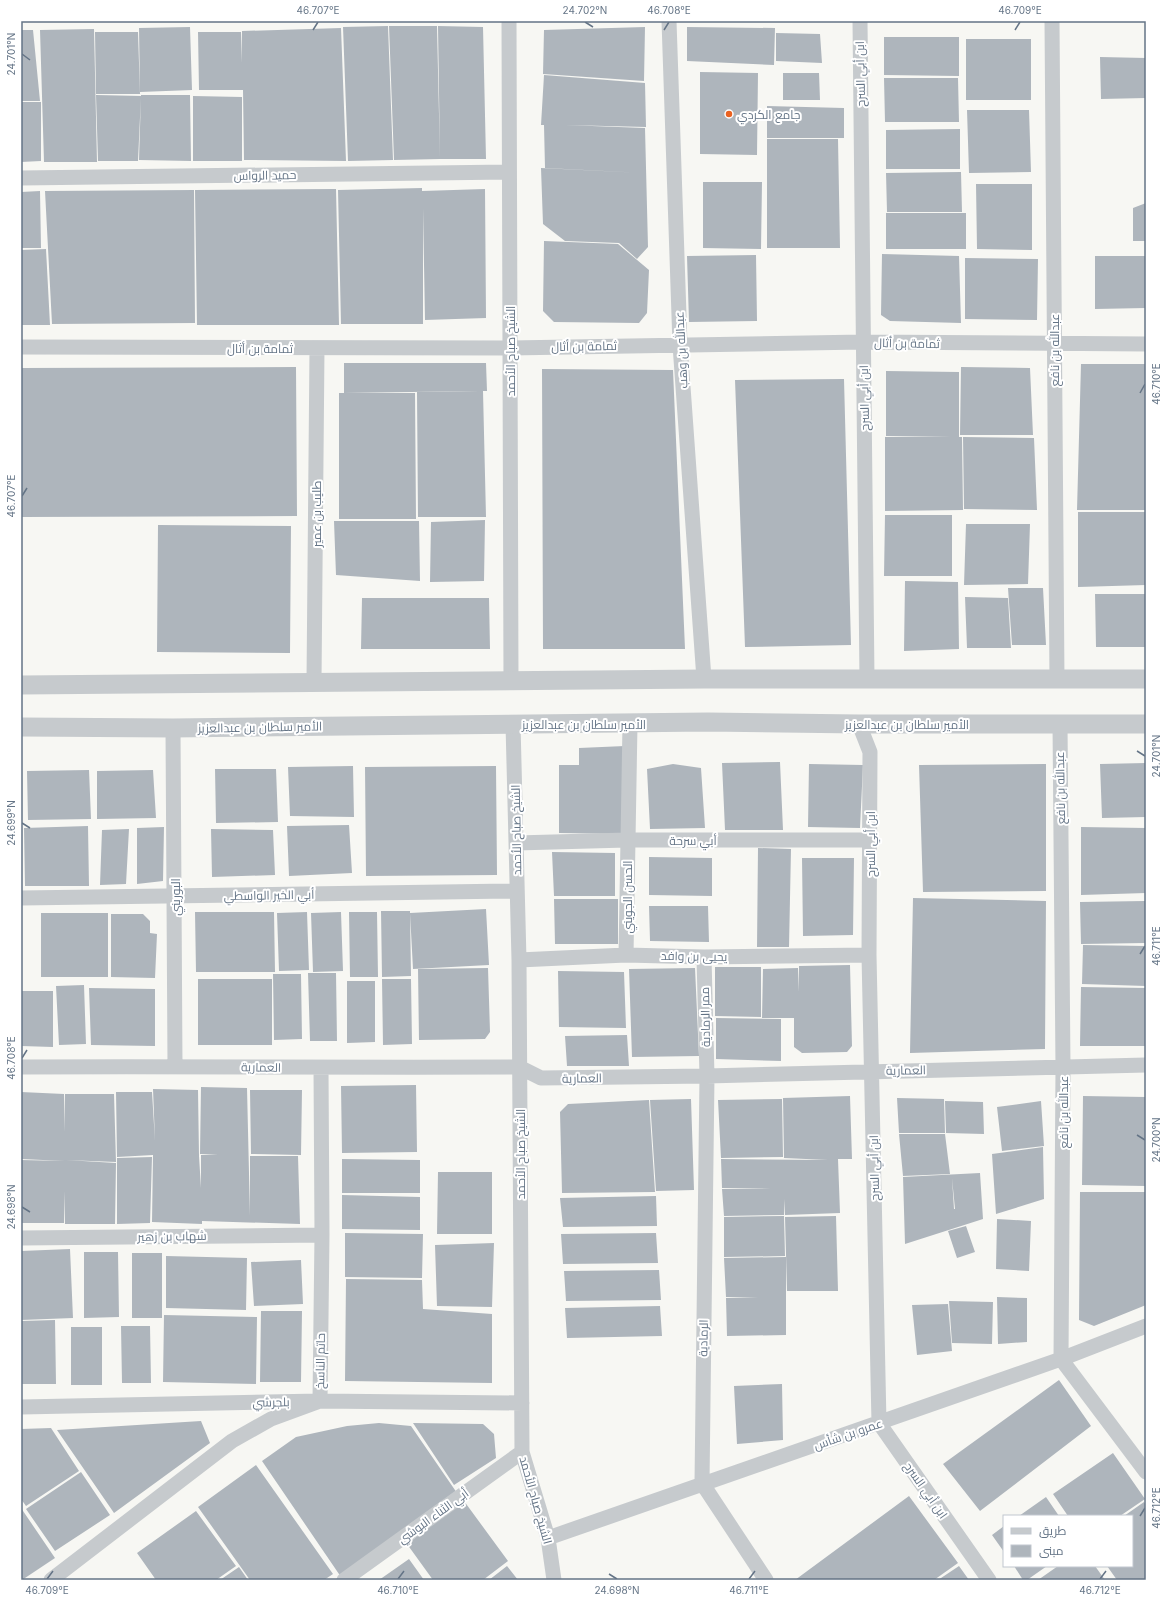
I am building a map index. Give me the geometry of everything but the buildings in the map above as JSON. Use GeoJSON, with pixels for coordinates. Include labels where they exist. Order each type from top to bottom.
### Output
{"type":"FeatureCollection","features":[{"type":"Feature","properties":{"kind":"street","name":"الشيخ صباح الأحمد"},"geometry":{"type":"LineString","coordinates":[[508,21],[511,682]]}},
{"type":"Feature","properties":{"kind":"street","name":"عبدالله بن وهب"},"geometry":{"type":"LineString","coordinates":[[669,21],[680,345],[704,679]]}},
{"type":"Feature","properties":{"kind":"street","name":"ابن أبي السرح"},"geometry":{"type":"LineString","coordinates":[[860,21],[867,679]]}},
{"type":"Feature","properties":{"kind":"street","name":"عبدالله بن نافع"},"geometry":{"type":"LineString","coordinates":[[1052,21],[1057,680]]}},
{"type":"Feature","properties":{"kind":"street","name":"حميد الرواس"},"geometry":{"type":"LineString","coordinates":[[21,178],[509,172]]}},
{"type":"Feature","properties":{"kind":"street","name":"ثمامة بن أثال"},"geometry":{"type":"LineString","coordinates":[[21,347],[510,348],[863,342],[1054,345],[1146,344]]}},
{"type":"Feature","properties":{"kind":"street","name":"طليب بن عمير"},"geometry":{"type":"LineString","coordinates":[[314,681],[317,348]]}},
{"type":"Feature","properties":{"kind":"street"},"geometry":{"type":"LineString","coordinates":[[21,685],[314,681],[511,682],[704,679],[1146,679]]}},
{"type":"Feature","properties":{"kind":"street","name":"الأمير سلطان بن عبدالعزيز"},"geometry":{"type":"LineString","coordinates":[[21,727],[173,728],[708,722],[859,724],[1146,724]]}},
{"type":"Feature","properties":{"kind":"street","name":"الشيخ صباح الأحمد"},"geometry":{"type":"LineString","coordinates":[[513,724],[519,960],[522,1452],[548,1538],[554,1580]]}},
{"type":"Feature","properties":{"kind":"street","name":"الحسن الجويني"},"geometry":{"type":"LineString","coordinates":[[626,955],[630,724]]}},
{"type":"Feature","properties":{"kind":"street","name":"ابن أبي السرح"},"geometry":{"type":"LineString","coordinates":[[859,724],[870,752],[869,955],[879,1423],[989,1580]]}},
{"type":"Feature","properties":{"kind":"street","name":"عبدالله بن نافع"},"geometry":{"type":"LineString","coordinates":[[1060,724],[1063,1067],[1061,1359]]}},
{"type":"Feature","properties":{"kind":"street","name":"البوريني"},"geometry":{"type":"LineString","coordinates":[[173,728],[175,1066]]}},
{"type":"Feature","properties":{"kind":"street","name":"أبي سرحة"},"geometry":{"type":"LineString","coordinates":[[516,843],[627,840],[870,840]]}},
{"type":"Feature","properties":{"kind":"street","name":"أبي الخير الواسطي"},"geometry":{"type":"LineString","coordinates":[[21,898],[517,891]]}},
{"type":"Feature","properties":{"kind":"street","name":"يحيى بن وافد"},"geometry":{"type":"LineString","coordinates":[[519,960],[626,955],[704,957],[869,955]]}},
{"type":"Feature","properties":{"kind":"street","name":"ممر الرمادية"},"geometry":{"type":"LineString","coordinates":[[704,957],[707,1076]]}},
{"type":"Feature","properties":{"kind":"street","name":"العمارية"},"geometry":{"type":"LineString","coordinates":[[21,1067],[520,1067],[541,1078],[707,1076],[1146,1065]]}},
{"type":"Feature","properties":{"kind":"street","name":"حاتم الناسخ"},"geometry":{"type":"LineString","coordinates":[[51,1580],[232,1441],[271,1419],[320,1402],[322,1235],[321,1068]]}},
{"type":"Feature","properties":{"kind":"street","name":"الرمادية"},"geometry":{"type":"LineString","coordinates":[[702,1483],[707,1076]]}},
{"type":"Feature","properties":{"kind":"street","name":"شهاب بن زهير"},"geometry":{"type":"LineString","coordinates":[[21,1238],[322,1235]]}},
{"type":"Feature","properties":{"kind":"street","name":"عمرو بن شأس"},"geometry":{"type":"LineString","coordinates":[[548,1538],[1061,1359],[1146,1326]]}},
{"type":"Feature","properties":{"kind":"street"},"geometry":{"type":"LineString","coordinates":[[1061,1359],[1146,1472]]}},
{"type":"Feature","properties":{"kind":"street","name":"بلجرشي"},"geometry":{"type":"LineString","coordinates":[[21,1407],[320,1402],[522,1403]]}},
{"type":"Feature","properties":{"kind":"street","name":"أبي الثناء البوشي"},"geometry":{"type":"LineString","coordinates":[[344,1580],[522,1452]]}},
{"type":"Feature","properties":{"kind":"street"},"geometry":{"type":"LineString","coordinates":[[702,1483],[766,1580]]}},
{"type":"Feature","properties":{"kind":"place","name":"جامع الكردي"},"geometry":{"type":"Point","coordinates":[729,114]}}]}
